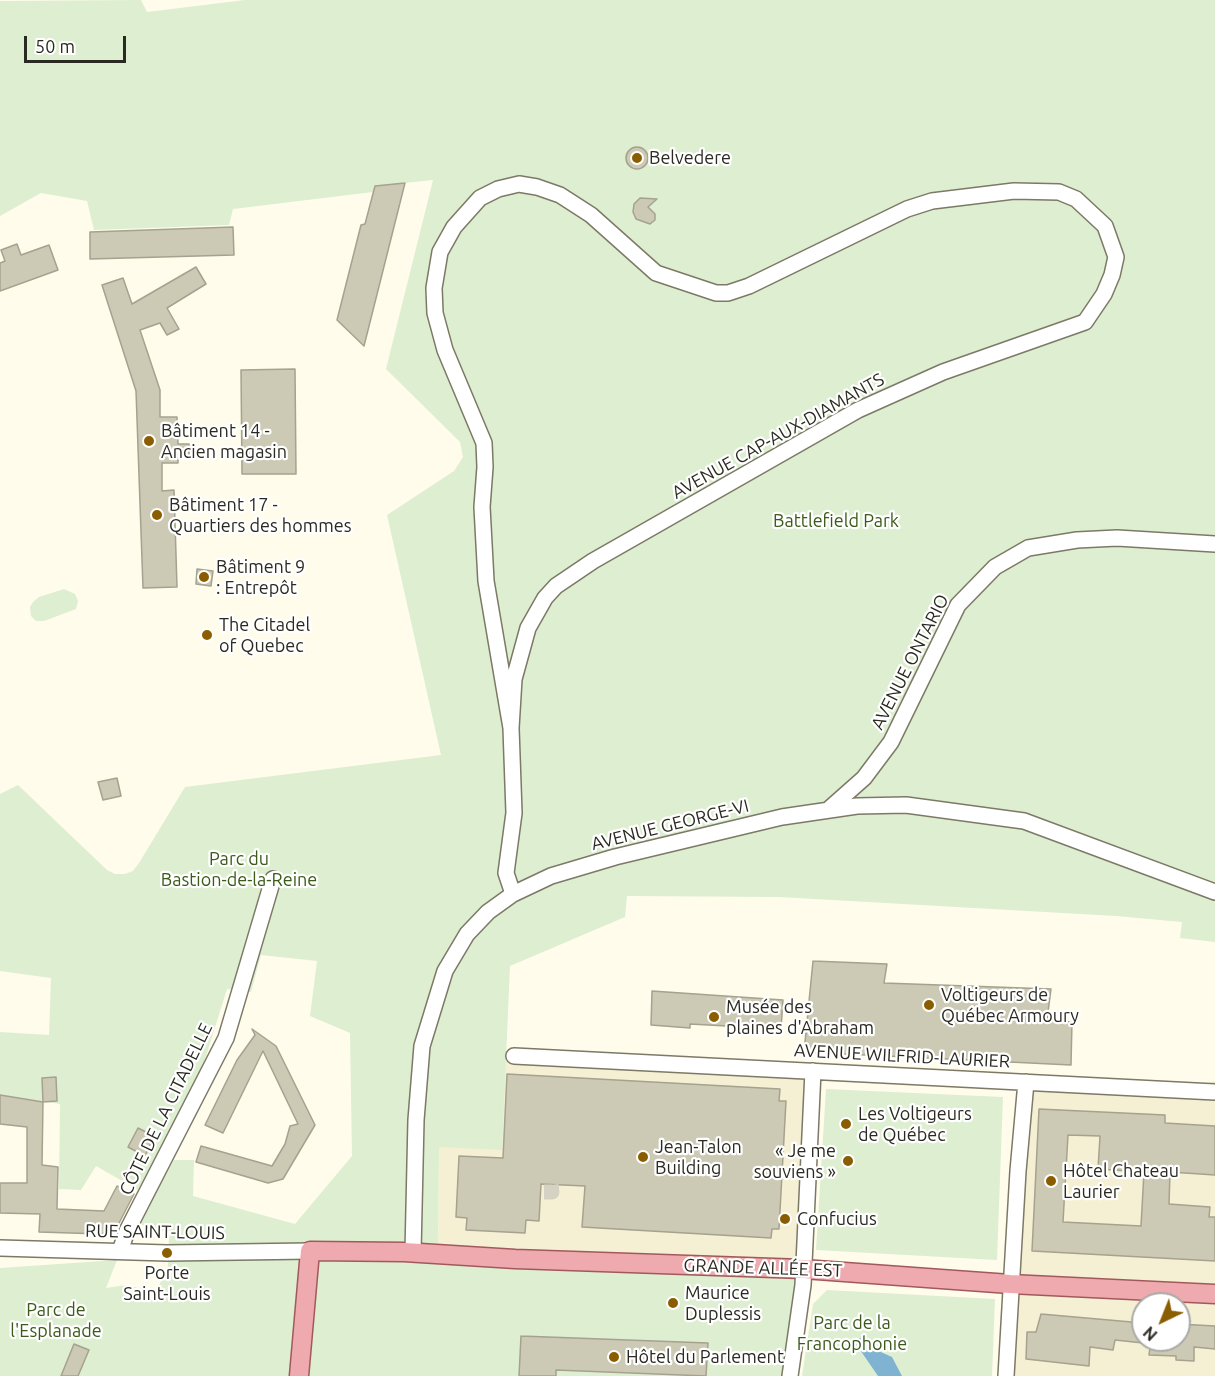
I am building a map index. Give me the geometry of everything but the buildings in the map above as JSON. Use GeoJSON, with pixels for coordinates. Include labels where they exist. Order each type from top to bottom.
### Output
{"type":"FeatureCollection","features":[{"type":"Feature","properties":{"kind":"main road","name":"GRANDE ALLÉE EST"},"geometry":{"type":"LineString","coordinates":[[310,1251],[413,1252],[515,1259],[803,1269],[1010,1284],[1215,1294]]}},
{"type":"Feature","properties":{"kind":"main road"},"geometry":{"type":"LineString","coordinates":[[299,1376],[310,1251]]}},
{"type":"Feature","properties":{"kind":"street","name":"AVENUE CAP-AUX-DIAMANTS"},"geometry":{"type":"LineString","coordinates":[[511,728],[519,654],[535,614],[556,586],[593,561],[858,410],[943,372],[1085,322],[1104,294],[1116,257],[1105,226],[1076,200],[1059,192],[1014,191],[932,201],[907,209],[749,286],[728,293],[716,293],[656,273],[591,215],[560,195],[537,186],[519,184],[498,189],[480,198],[454,227],[440,252],[434,288],[435,313],[446,350],[484,443],[482,507],[486,581],[511,728],[514,813],[506,873],[513,894]]}},
{"type":"Feature","properties":{"kind":"street","name":"AVENUE ONTARIO"},"geometry":{"type":"LineString","coordinates":[[829,809],[864,778],[891,742],[958,605],[995,567],[1028,548],[1077,540],[1117,538],[1215,544]]}},
{"type":"Feature","properties":{"kind":"street","name":"AVENUE GEORGE-VI"},"geometry":{"type":"LineString","coordinates":[[413,1252],[416,1119],[422,1046],[433,1003],[451,958],[467,934],[488,912],[513,894],[551,876],[615,857],[782,817],[829,809],[906,805],[1024,820],[1215,892]]}},
{"type":"Feature","properties":{"kind":"street","name":"CÔTE DE LA CITADELLE"},"geometry":{"type":"LineString","coordinates":[[120,1251],[127,1231],[226,1038],[273,879]]}},
{"type":"Feature","properties":{"kind":"street","name":"AVENUE WILFRID-LAURIER"},"geometry":{"type":"LineString","coordinates":[[514,1056],[1215,1092]]}},
{"type":"Feature","properties":{"kind":"street"},"geometry":{"type":"LineString","coordinates":[[790,1376],[796,1343],[803,1269],[813,1071]]}},
{"type":"Feature","properties":{"kind":"street"},"geometry":{"type":"LineString","coordinates":[[1005,1376],[1026,1082]]}},
{"type":"Feature","properties":{"kind":"street","name":"RUE SAINT-LOUIS"},"geometry":{"type":"LineString","coordinates":[[0,1248],[120,1251],[310,1251]]}},
{"type":"Feature","properties":{"kind":"shaded area","name":"Jean-Talon Building"},"geometry":{"type":"Polygon","coordinates":[[[507,1055],[813,1071],[803,1269],[438,1253],[439,1146],[507,1055]]]}},
{"type":"Feature","properties":{"kind":"shaded area"},"geometry":{"type":"Polygon","coordinates":[[[1215,1081],[1215,1376],[1006,1376],[1026,1082],[1174,1091],[1215,1081]]]}},
{"type":"Feature","properties":{"kind":"green space","name":"Battlefield Park"},"geometry":{"type":"Polygon","coordinates":[[[141,0],[147,12],[245,0],[1215,0],[1215,942],[1180,938],[1182,922],[1116,916],[779,897],[627,896],[625,917],[510,966],[502,1150],[439,1147],[438,1253],[803,1269],[789,1376],[0,1376],[0,1268],[117,1260],[106,1288],[126,1285],[156,1292],[168,1266],[169,1233],[175,1231],[149,1231],[141,1224],[143,1216],[174,1160],[194,1160],[193,1196],[295,1224],[352,1156],[350,1033],[310,1016],[317,961],[261,955],[251,992],[227,989],[201,1072],[138,1190],[96,1166],[81,1190],[59,1189],[60,1104],[0,1095],[0,1032],[49,1035],[51,978],[0,971],[0,794],[18,785],[107,870],[115,874],[125,874],[133,871],[139,863],[185,787],[441,755],[387,515],[454,471],[463,457],[460,442],[386,369],[433,180],[375,186],[373,192],[233,209],[229,225],[94,230],[87,201],[41,193],[0,216],[0,1],[141,0]]]}},
{"type":"Feature","properties":{"kind":"green space"},"geometry":{"type":"Polygon","coordinates":[[[64,589],[75,594],[78,601],[76,609],[44,621],[36,621],[31,616],[30,607],[39,597],[64,589]]]}},
{"type":"Feature","properties":{"kind":"green space"},"geometry":{"type":"Polygon","coordinates":[[[826,1089],[1003,1097],[997,1260],[816,1250],[826,1089]]]}},
{"type":"Feature","properties":{"kind":"green space","name":"Parc de la Francophonie"},"geometry":{"type":"Polygon","coordinates":[[[827,1290],[995,1299],[992,1376],[802,1376],[813,1304],[827,1290]]]}},
{"type":"Feature","properties":{"kind":"water"},"geometry":{"type":"Polygon","coordinates":[[[858,1338],[867,1339],[874,1349],[892,1357],[902,1376],[878,1376],[856,1344],[858,1338]]]}},
{"type":"Feature","properties":{"kind":"tunnel"},"geometry":{"type":"LineString","coordinates":[[544,1192],[552,1192],[551,1184]]}},
{"type":"Feature","properties":{"kind":"place","name":"Belvedere"},"geometry":{"type":"Point","coordinates":[637,158]}},
{"type":"Feature","properties":{"kind":"place","name":"Bâtiment 14 - Ancien magasin"},"geometry":{"type":"Point","coordinates":[149,441]}},
{"type":"Feature","properties":{"kind":"place","name":"Bâtiment 17 - Quartiers des hommes"},"geometry":{"type":"Point","coordinates":[157,515]}},
{"type":"Feature","properties":{"kind":"place","name":"Bâtiment 9 : Entrepôt"},"geometry":{"type":"Point","coordinates":[204,577]}},
{"type":"Feature","properties":{"kind":"place","name":"The Citadel of Quebec"},"geometry":{"type":"Point","coordinates":[207,635]}},
{"type":"Feature","properties":{"kind":"place","name":"Voltigeurs de Québec Armoury"},"geometry":{"type":"Point","coordinates":[929,1005]}},
{"type":"Feature","properties":{"kind":"place","name":"Musée des plaines d'Abraham"},"geometry":{"type":"Point","coordinates":[714,1017]}},
{"type":"Feature","properties":{"kind":"place","name":"Les Voltigeurs de Québec"},"geometry":{"type":"Point","coordinates":[846,1124]}},
{"type":"Feature","properties":{"kind":"place","name":"Jean-Talon Building"},"geometry":{"type":"Point","coordinates":[643,1157]}},
{"type":"Feature","properties":{"kind":"place","name":"« Je me souviens »"},"geometry":{"type":"Point","coordinates":[848,1161]}},
{"type":"Feature","properties":{"kind":"place","name":"Hôtel Chateau Laurier"},"geometry":{"type":"Point","coordinates":[1051,1181]}},
{"type":"Feature","properties":{"kind":"place","name":"Confucius"},"geometry":{"type":"Point","coordinates":[785,1219]}},
{"type":"Feature","properties":{"kind":"place","name":"Porte Saint-Louis"},"geometry":{"type":"Point","coordinates":[167,1253]}},
{"type":"Feature","properties":{"kind":"place","name":"Maurice Duplessis"},"geometry":{"type":"Point","coordinates":[673,1303]}},
{"type":"Feature","properties":{"kind":"place","name":"Hôtel du Parlement"},"geometry":{"type":"Point","coordinates":[614,1357]}},
{"type":"Feature","properties":{"kind":"park label","name":"Parc du Bastion-de-la-Reine"},"geometry":{"type":"Point","coordinates":[239,869]}},
{"type":"Feature","properties":{"kind":"park label","name":"Parc de l'Esplanade"},"geometry":{"type":"Point","coordinates":[56,1320]}}]}
